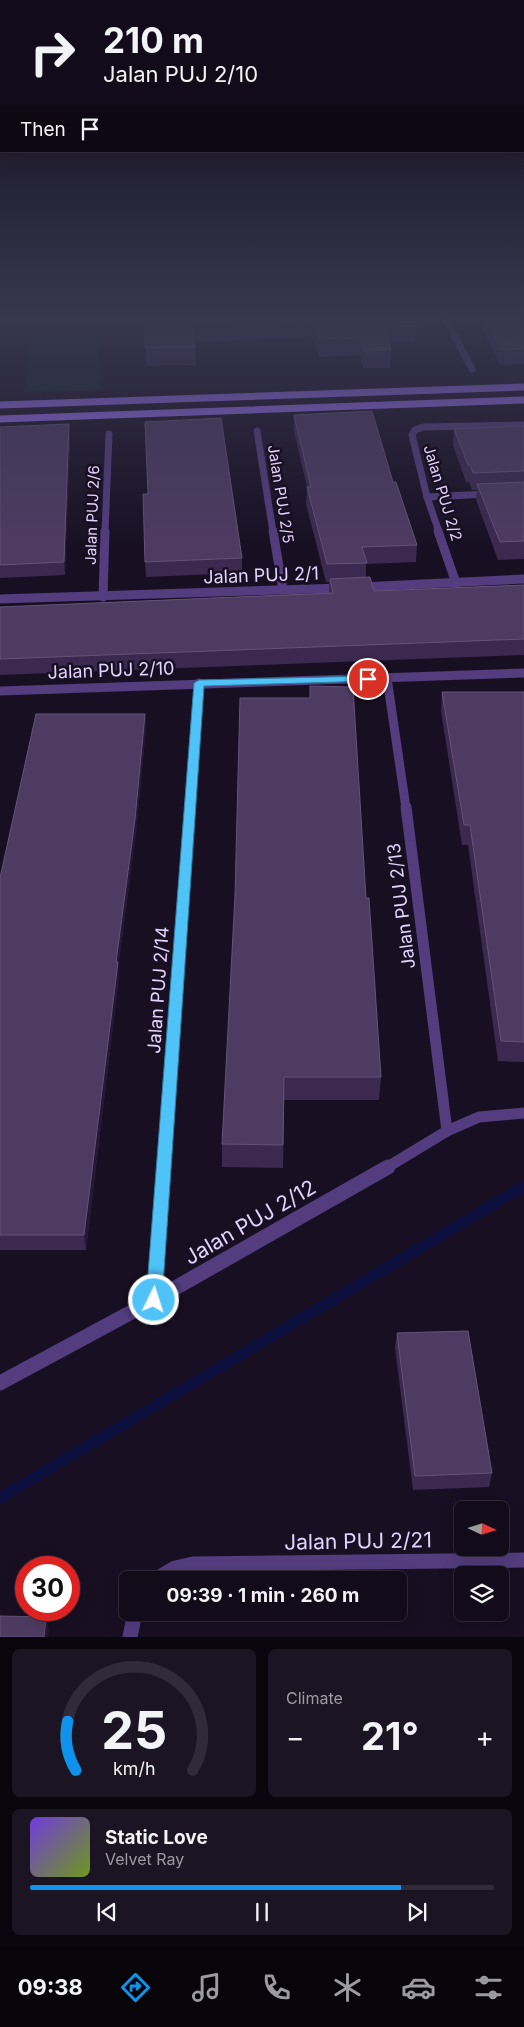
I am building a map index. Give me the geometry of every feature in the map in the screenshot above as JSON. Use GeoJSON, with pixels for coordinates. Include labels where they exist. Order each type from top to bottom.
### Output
{"type":"FeatureCollection","features":[{"type":"Feature","properties":{"kind":"main road"},"geometry":{"type":"LineString","coordinates":[[0,405],[280,395]]}},
{"type":"Feature","properties":{"kind":"main road"},"geometry":{"type":"LineString","coordinates":[[0,419],[524,400]]}},
{"type":"Feature","properties":{"kind":"street","name":"Jalan PUJ 2/2"},"geometry":{"type":"LineString","coordinates":[[456,583],[427,497],[412,435],[415,430],[434,427],[524,424]]}},
{"type":"Feature","properties":{"kind":"street","name":"Jalan PUJ 2/5"},"geometry":{"type":"LineString","coordinates":[[257,431],[283,590]]}},
{"type":"Feature","properties":{"kind":"street","name":"Jalan PUJ 2/6"},"geometry":{"type":"LineString","coordinates":[[103,597],[109,434]]}},
{"type":"Feature","properties":{"kind":"street"},"geometry":{"type":"LineString","coordinates":[[427,497],[495,494]]}},
{"type":"Feature","properties":{"kind":"street","name":"Jalan PUJ 2/1"},"geometry":{"type":"LineString","coordinates":[[0,599],[103,597],[524,579]]}},
{"type":"Feature","properties":{"kind":"street","name":"Jalan PUJ 2/10"},"geometry":{"type":"LineString","coordinates":[[0,691],[524,673]]}},
{"type":"Feature","properties":{"kind":"street","name":"Jalan PUJ 2/13"},"geometry":{"type":"LineString","coordinates":[[387,678],[412,846],[448,1131]]}},
{"type":"Feature","properties":{"kind":"street","name":"Jalan PUJ 2/14"},"geometry":{"type":"LineString","coordinates":[[154,1300],[199,683]]}},
{"type":"Feature","properties":{"kind":"street","name":"Jalan PUJ 2/12"},"geometry":{"type":"LineString","coordinates":[[0,1383],[154,1300],[399,1161],[448,1131],[479,1117],[524,1113]]}},
{"type":"Feature","properties":{"kind":"street","name":"Jalan PUJ 2/21"},"geometry":{"type":"LineString","coordinates":[[170,1571],[193,1564],[524,1560]]}},
{"type":"Feature","properties":{"kind":"street"},"geometry":{"type":"LineString","coordinates":[[130,1637],[133,1621]]}},
{"type":"Feature","properties":{"kind":"building"},"geometry":{"type":"Polygon","coordinates":[[[372,411],[393,482],[396,482],[417,545],[362,547],[367,563],[327,564],[307,487],[311,487],[294,415],[372,411]]]}},
{"type":"Feature","properties":{"kind":"building"},"geometry":{"type":"Polygon","coordinates":[[[221,418],[242,558],[145,562],[143,494],[148,494],[145,422],[221,418]]]}},
{"type":"Feature","properties":{"kind":"building"},"geometry":{"type":"Polygon","coordinates":[[[69,424],[64,562],[0,565],[0,427],[69,424]]]}},
{"type":"Feature","properties":{"kind":"building"},"geometry":{"type":"Polygon","coordinates":[[[524,426],[524,471],[473,473],[454,429],[524,426]]]}},
{"type":"Feature","properties":{"kind":"building"},"geometry":{"type":"Polygon","coordinates":[[[524,482],[524,541],[500,542],[477,484],[524,482]]]}},
{"type":"Feature","properties":{"kind":"building"},"geometry":{"type":"Polygon","coordinates":[[[370,577],[374,591],[524,585],[524,639],[0,659],[0,607],[333,593],[330,579],[370,577]]]}},
{"type":"Feature","properties":{"kind":"building"},"geometry":{"type":"Polygon","coordinates":[[[310,686],[353,687],[366,898],[369,898],[381,1077],[284,1077],[283,1145],[222,1144],[235,895],[240,698],[310,698],[310,686]]]}},
{"type":"Feature","properties":{"kind":"building"},"geometry":{"type":"Polygon","coordinates":[[[442,692],[524,692],[524,1042],[501,1041],[470,825],[464,825],[442,692]]]}},
{"type":"Feature","properties":{"kind":"building"},"geometry":{"type":"Polygon","coordinates":[[[36,714],[145,714],[135,819],[84,1235],[0,1235],[0,878],[36,714]]]}},
{"type":"Feature","properties":{"kind":"building"},"geometry":{"type":"Polygon","coordinates":[[[468,1331],[492,1473],[415,1476],[397,1333],[468,1331]]]}},
{"type":"Feature","properties":{"kind":"building"},"geometry":{"type":"Polygon","coordinates":[[[0,1616],[15,1616],[15,1621],[46,1621],[44,1637],[0,1637],[0,1616]]]}},
{"type":"Feature","properties":{"kind":"waterway"},"geometry":{"type":"LineString","coordinates":[[0,1498],[524,1186]]}},
{"type":"Feature","properties":{"kind":"route"},"geometry":{"type":"LineString","coordinates":[[154,1300],[199,683],[368,679]]}}]}
